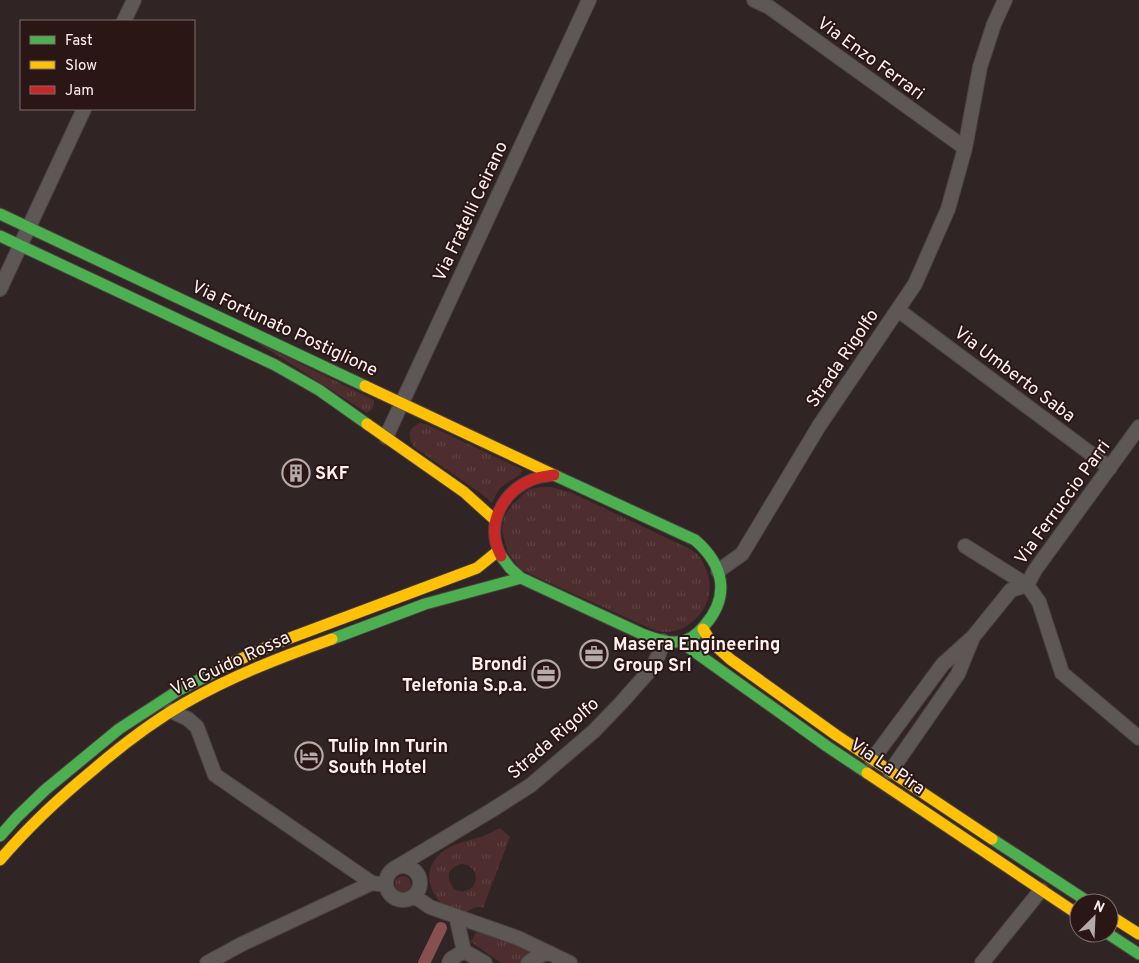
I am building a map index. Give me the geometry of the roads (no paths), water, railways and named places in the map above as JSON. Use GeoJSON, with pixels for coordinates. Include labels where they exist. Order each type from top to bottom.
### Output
{"type":"FeatureCollection","features":[{"type":"Feature","properties":{"kind":"street"},"geometry":{"type":"LineString","coordinates":[[124,20],[134,0]]}},
{"type":"Feature","properties":{"kind":"street","name":"Via Fratelli Ceirano"},"geometry":{"type":"LineString","coordinates":[[386,437],[589,0]]}},
{"type":"Feature","properties":{"kind":"street","name":"Via Enzo Ferrari"},"geometry":{"type":"LineString","coordinates":[[754,0],[769,7],[965,148]]}},
{"type":"Feature","properties":{"kind":"street","name":"Strada Rigolfo"},"geometry":{"type":"LineString","coordinates":[[718,571],[742,554],[819,426],[915,284],[948,209],[965,148],[980,67],[994,24],[1005,0]]}},
{"type":"Feature","properties":{"kind":"street"},"geometry":{"type":"LineString","coordinates":[[0,289],[84,110]]}},
{"type":"Feature","properties":{"kind":"street","name":"Via Fortunato Postiglione"},"geometry":{"type":"LineString","coordinates":[[0,214],[554,476],[695,540],[711,554],[718,571]]}},
{"type":"Feature","properties":{"kind":"street"},"geometry":{"type":"LineString","coordinates":[[0,236],[246,351],[319,390],[464,492],[495,520]]}},
{"type":"Feature","properties":{"kind":"street","name":"Via Umberto Saba"},"geometry":{"type":"LineString","coordinates":[[898,310],[1110,468]]}},
{"type":"Feature","properties":{"kind":"street"},"geometry":{"type":"LineString","coordinates":[[246,351],[253,333]]}},
{"type":"Feature","properties":{"kind":"street","name":"Via Ferruccio Parri"},"geometry":{"type":"LineString","coordinates":[[973,637],[1011,590],[1027,586],[1035,570],[1139,428]]}},
{"type":"Feature","properties":{"kind":"street"},"geometry":{"type":"LineString","coordinates":[[554,476],[530,480],[513,492],[501,505],[496,514],[494,535],[496,546],[501,558],[520,578],[642,634],[664,641],[681,642],[695,635],[712,618],[721,595],[718,571]]}},
{"type":"Feature","properties":{"kind":"street"},"geometry":{"type":"LineString","coordinates":[[965,546],[1027,586],[1039,602],[1062,673],[1139,738]]}},
{"type":"Feature","properties":{"kind":"street","name":"Via Guido Rossa"},"geometry":{"type":"LineString","coordinates":[[0,836],[48,786],[124,724],[193,681],[246,655],[477,568],[498,551]]}},
{"type":"Feature","properties":{"kind":"street","name":"Via Guido Rossa"},"geometry":{"type":"LineString","coordinates":[[0,860],[18,838],[58,798],[132,737],[201,694],[279,658],[424,605],[520,578]]}},
{"type":"Feature","properties":{"kind":"street","name":"Via La Pira"},"geometry":{"type":"LineString","coordinates":[[702,629],[711,642],[730,659],[836,735],[954,815],[1075,893]]}},
{"type":"Feature","properties":{"kind":"street"},"geometry":{"type":"LineString","coordinates":[[872,760],[943,664],[973,637]]}},
{"type":"Feature","properties":{"kind":"street"},"geometry":{"type":"LineString","coordinates":[[890,772],[958,674],[973,637]]}},
{"type":"Feature","properties":{"kind":"street","name":"Strada Rigolfo"},"geometry":{"type":"LineString","coordinates":[[395,868],[531,785],[594,731],[621,703],[652,668],[664,641]]}},
{"type":"Feature","properties":{"kind":"street","name":"Via La Pira"},"geometry":{"type":"LineString","coordinates":[[681,642],[828,747],[1069,908]]}},
{"type":"Feature","properties":{"kind":"street"},"geometry":{"type":"LineString","coordinates":[[918,698],[934,709]]}},
{"type":"Feature","properties":{"kind":"street"},"geometry":{"type":"LineString","coordinates":[[171,711],[197,727],[215,775],[379,884],[394,898],[404,900],[414,896],[419,889],[419,880],[410,868],[395,868],[379,884],[242,944],[207,963]]}},
{"type":"Feature","properties":{"kind":"street","name":"Strada Rigolfo"},"geometry":{"type":"LineString","coordinates":[[419,880],[424,862],[442,839]]}},
{"type":"Feature","properties":{"kind":"street"},"geometry":{"type":"LineString","coordinates":[[982,963],[1041,890]]}},
{"type":"Feature","properties":{"kind":"street"},"geometry":{"type":"LineString","coordinates":[[414,896],[430,907],[518,938],[570,963]]}},
{"type":"Feature","properties":{"kind":"street"},"geometry":{"type":"LineString","coordinates":[[456,916],[464,951],[485,963]]}},
{"type":"Feature","properties":{"kind":"street"},"geometry":{"type":"LineString","coordinates":[[1119,921],[1139,934]]}},
{"type":"Feature","properties":{"kind":"street"},"geometry":{"type":"LineString","coordinates":[[1119,941],[1139,954]]}},
{"type":"Feature","properties":{"kind":"street"},"geometry":{"type":"LineString","coordinates":[[449,963],[451,959],[464,951]]}},
{"type":"Feature","properties":{"kind":"street"},"geometry":{"type":"LineString","coordinates":[[528,963],[536,957],[550,953]]}},
{"type":"Feature","properties":{"kind":"waterway"},"geometry":{"type":"LineString","coordinates":[[424,963],[441,928]]}},
{"type":"Feature","properties":{"kind":"place","name":"SKF"},"geometry":{"type":"Point","coordinates":[296,473]}},
{"type":"Feature","properties":{"kind":"place","name":"Masera Engineering Group Srl"},"geometry":{"type":"Point","coordinates":[594,654]}},
{"type":"Feature","properties":{"kind":"place","name":"Brondi Telefonia S.p.a."},"geometry":{"type":"Point","coordinates":[546,674]}},
{"type":"Feature","properties":{"kind":"place","name":"Tulip Inn Turin South Hotel"},"geometry":{"type":"Point","coordinates":[309,756]}}]}
